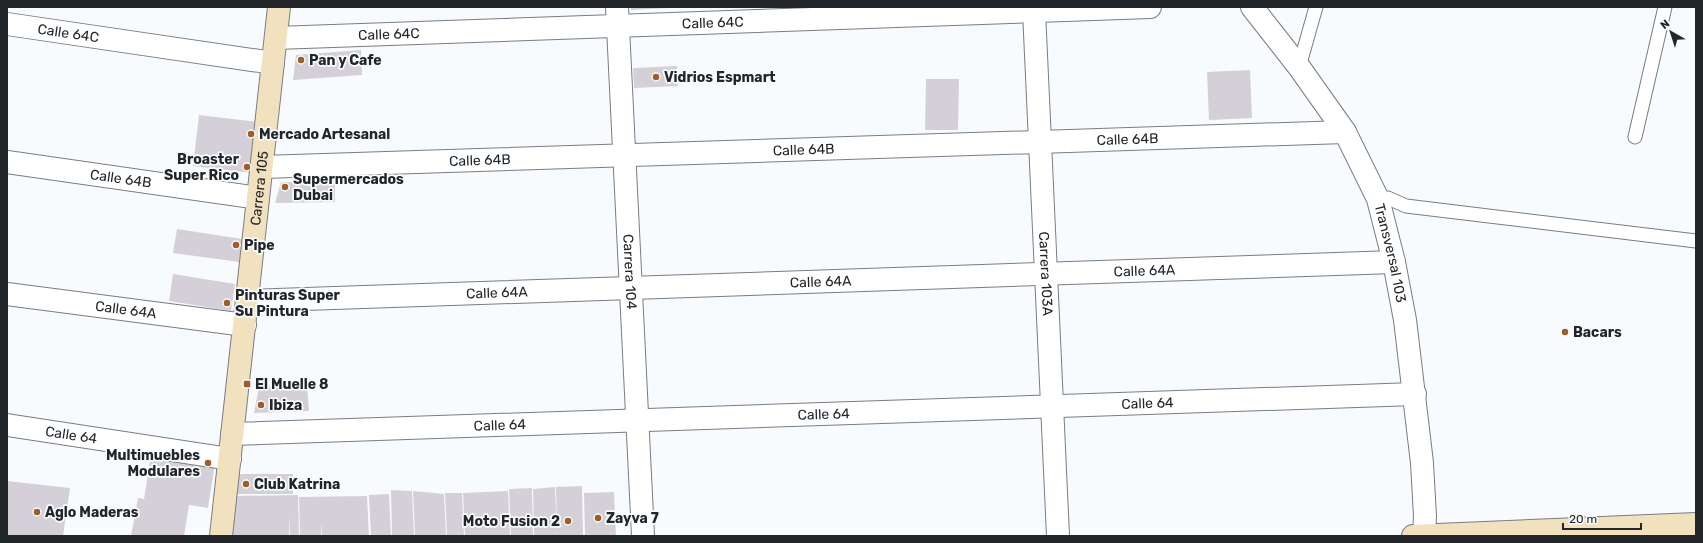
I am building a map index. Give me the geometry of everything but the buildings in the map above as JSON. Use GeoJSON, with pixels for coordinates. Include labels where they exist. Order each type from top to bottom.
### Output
{"type":"FeatureCollection","features":[{"type":"Feature","properties":{"kind":"street","name":"Carrera 105"},"geometry":{"type":"LineString","coordinates":[[221,536],[279,7]]}},
{"type":"Feature","properties":{"kind":"street","name":"Calle 64C"},"geometry":{"type":"LineString","coordinates":[[276,38],[618,17],[1034,11],[1150,7]]}},
{"type":"Feature","properties":{"kind":"street","name":"Transversal 103"},"geometry":{"type":"LineString","coordinates":[[1252,7],[1299,67],[1345,132],[1378,199],[1394,262],[1405,320],[1422,463],[1425,516],[1424,536]]}},
{"type":"Feature","properties":{"kind":"street","name":"Carrera 103A"},"geometry":{"type":"LineString","coordinates":[[1034,11],[1058,536]]}},
{"type":"Feature","properties":{"kind":"street","name":"Carrera 104"},"geometry":{"type":"LineString","coordinates":[[618,17],[643,536]]}},
{"type":"Feature","properties":{"kind":"street","name":"Calle 64C"},"geometry":{"type":"LineString","coordinates":[[7,24],[273,63]]}},
{"type":"Feature","properties":{"kind":"street","name":"Calle 64B"},"geometry":{"type":"LineString","coordinates":[[262,167],[1345,132]]}},
{"type":"Feature","properties":{"kind":"street","name":"Calle 64B"},"geometry":{"type":"LineString","coordinates":[[7,162],[258,198]]}},
{"type":"Feature","properties":{"kind":"street","name":"Calle 64A"},"geometry":{"type":"LineString","coordinates":[[247,300],[1394,262]]}},
{"type":"Feature","properties":{"kind":"street","name":"Calle 64A"},"geometry":{"type":"LineString","coordinates":[[7,294],[244,325]]}},
{"type":"Feature","properties":{"kind":"street","name":"Calle 64"},"geometry":{"type":"LineString","coordinates":[[232,434],[1415,394]]}},
{"type":"Feature","properties":{"kind":"street","name":"Calle 64"},"geometry":{"type":"LineString","coordinates":[[7,425],[230,459]]}},
{"type":"Feature","properties":{"kind":"street"},"geometry":{"type":"LineString","coordinates":[[1412,536],[1696,524]]}},
{"type":"Feature","properties":{"kind":"lane"},"geometry":{"type":"LineString","coordinates":[[1299,67],[1316,7]]}},
{"type":"Feature","properties":{"kind":"lane"},"geometry":{"type":"LineString","coordinates":[[1635,137],[1665,7]]}},
{"type":"Feature","properties":{"kind":"lane"},"geometry":{"type":"LineString","coordinates":[[1378,199],[1388,198],[1406,206],[1696,240]]}},
{"type":"Feature","properties":{"kind":"place","name":"Pan y Cafe"},"geometry":{"type":"Point","coordinates":[301,60]}},
{"type":"Feature","properties":{"kind":"place","name":"Vidrios Espmart"},"geometry":{"type":"Point","coordinates":[656,77]}},
{"type":"Feature","properties":{"kind":"place","name":"Mercado Artesanal"},"geometry":{"type":"Point","coordinates":[251,134]}},
{"type":"Feature","properties":{"kind":"place","name":"Broaster Super Rico"},"geometry":{"type":"Point","coordinates":[247,167]}},
{"type":"Feature","properties":{"kind":"place","name":"Supermercados Dubai"},"geometry":{"type":"Point","coordinates":[285,187]}},
{"type":"Feature","properties":{"kind":"place","name":"Pipe"},"geometry":{"type":"Point","coordinates":[236,245]}},
{"type":"Feature","properties":{"kind":"place","name":"Pinturas Super Su Pintura"},"geometry":{"type":"Point","coordinates":[227,303]}},
{"type":"Feature","properties":{"kind":"place","name":"Bacars"},"geometry":{"type":"Point","coordinates":[1565,332]}},
{"type":"Feature","properties":{"kind":"place","name":"El Muelle 8"},"geometry":{"type":"Point","coordinates":[247,384]}},
{"type":"Feature","properties":{"kind":"place","name":"Ibiza"},"geometry":{"type":"Point","coordinates":[261,405]}},
{"type":"Feature","properties":{"kind":"place","name":"Multimuebles Modulares"},"geometry":{"type":"Point","coordinates":[208,463]}},
{"type":"Feature","properties":{"kind":"place","name":"Club Katrina"},"geometry":{"type":"Point","coordinates":[246,484]}},
{"type":"Feature","properties":{"kind":"place","name":"Aglo Maderas"},"geometry":{"type":"Point","coordinates":[37,512]}},
{"type":"Feature","properties":{"kind":"place","name":"Zayva 7"},"geometry":{"type":"Point","coordinates":[598,518]}},
{"type":"Feature","properties":{"kind":"place","name":"Moto Fusion 2"},"geometry":{"type":"Point","coordinates":[568,521]}}]}
